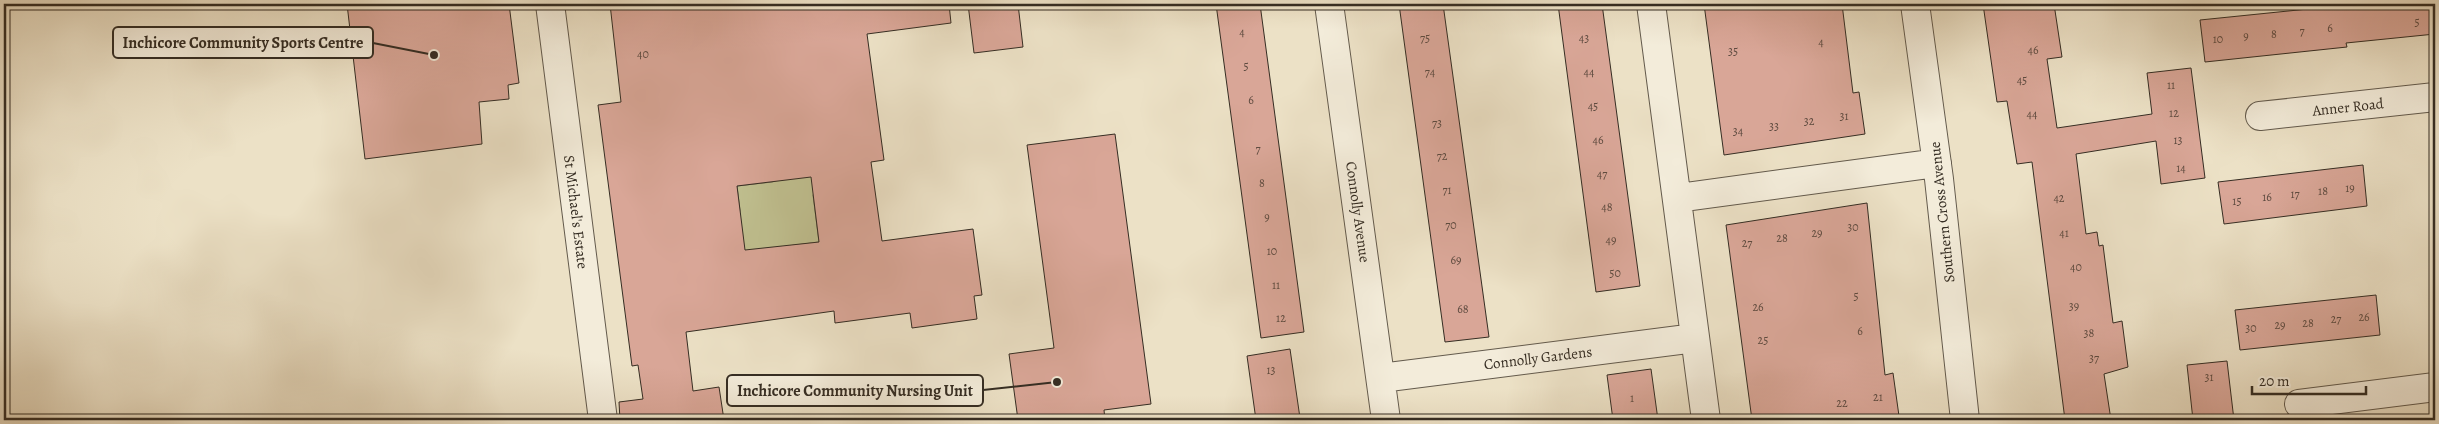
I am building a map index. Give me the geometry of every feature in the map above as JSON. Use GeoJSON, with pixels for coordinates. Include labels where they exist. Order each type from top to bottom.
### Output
{"type":"FeatureCollection","features":[{"type":"Feature","properties":{"kind":"street","name":"St Michael's Estate"},"geometry":{"type":"LineString","coordinates":[[550,4],[603,420]]}},
{"type":"Feature","properties":{"kind":"street","name":"Connolly Avenue"},"geometry":{"type":"LineString","coordinates":[[1329,4],[1386,420]]}},
{"type":"Feature","properties":{"kind":"street"},"geometry":{"type":"LineString","coordinates":[[1651,4],[1706,420]]}},
{"type":"Feature","properties":{"kind":"street","name":"Southern Cross Avenue"},"geometry":{"type":"LineString","coordinates":[[1915,4],[1937,163],[1965,420]]}},
{"type":"Feature","properties":{"kind":"street","name":"Anner Road"},"geometry":{"type":"LineString","coordinates":[[2260,116],[2435,96]]}},
{"type":"Feature","properties":{"kind":"street"},"geometry":{"type":"LineString","coordinates":[[1678,198],[1937,163]]}},
{"type":"Feature","properties":{"kind":"street","name":"Connolly Gardens"},"geometry":{"type":"LineString","coordinates":[[1381,378],[1696,338]]}},
{"type":"Feature","properties":{"kind":"street"},"geometry":{"type":"LineString","coordinates":[[2299,404],[2435,387]]}},
{"type":"Feature","properties":{"kind":"green space"},"geometry":{"type":"Polygon","coordinates":[[[832,163],[813,195],[819,242],[725,254],[740,211],[737,186],[772,182],[832,163]]]}},
{"type":"Feature","properties":{"kind":"building"},"geometry":{"type":"Polygon","coordinates":[[[347,4],[509,4],[519,83],[508,85],[509,99],[479,102],[482,144],[365,159],[347,4]]]}},
{"type":"Feature","properties":{"kind":"building"},"geometry":{"type":"Polygon","coordinates":[[[610,4],[949,4],[951,23],[867,34],[884,160],[871,162],[882,241],[973,229],[982,295],[974,296],[977,319],[912,328],[910,313],[835,323],[834,311],[686,332],[693,391],[719,387],[724,420],[620,420],[619,402],[643,399],[638,365],[632,366],[598,105],[621,102],[610,4]],[[811,177],[737,186],[745,250],[819,242],[811,177]]]}},
{"type":"Feature","properties":{"kind":"building"},"geometry":{"type":"Polygon","coordinates":[[[968,4],[1018,4],[1023,47],[974,53],[968,4]]]}},
{"type":"Feature","properties":{"kind":"building"},"geometry":{"type":"Polygon","coordinates":[[[1216,4],[1260,4],[1304,332],[1261,338],[1216,4]]]}},
{"type":"Feature","properties":{"kind":"building"},"geometry":{"type":"Polygon","coordinates":[[[1399,4],[1443,4],[1489,337],[1445,342],[1399,4]]]}},
{"type":"Feature","properties":{"kind":"building"},"geometry":{"type":"Polygon","coordinates":[[[1558,4],[1602,4],[1640,286],[1596,292],[1558,4]]]}},
{"type":"Feature","properties":{"kind":"building"},"geometry":{"type":"Polygon","coordinates":[[[1704,4],[1842,4],[1853,93],[1859,92],[1865,134],[1724,155],[1704,4]]]}},
{"type":"Feature","properties":{"kind":"building"},"geometry":{"type":"Polygon","coordinates":[[[1983,4],[2054,4],[2062,57],[2047,59],[2057,128],[2152,114],[2147,73],[2191,68],[2205,178],[2161,184],[2156,141],[2076,154],[2086,234],[2097,232],[2099,246],[2103,245],[2113,323],[2122,321],[2128,367],[2104,374],[2111,420],[2065,420],[2032,162],[2017,164],[2007,101],[1997,102],[1983,4]]]}},
{"type":"Feature","properties":{"kind":"building"},"geometry":{"type":"Polygon","coordinates":[[[2357,4],[2435,4],[2435,34],[2346,43],[2347,47],[2205,62],[2200,20],[2357,4]]]}},
{"type":"Feature","properties":{"kind":"building"},"geometry":{"type":"Polygon","coordinates":[[[1115,134],[1151,404],[1104,410],[1105,420],[1018,420],[1009,354],[1054,348],[1027,145],[1115,134]]]}},
{"type":"Feature","properties":{"kind":"building"},"geometry":{"type":"Polygon","coordinates":[[[2363,165],[2367,206],[2224,224],[2218,182],[2363,165]]]}},
{"type":"Feature","properties":{"kind":"building"},"geometry":{"type":"Polygon","coordinates":[[[1867,203],[1885,375],[1893,373],[1899,416],[1871,420],[1752,420],[1726,225],[1867,203]]]}},
{"type":"Feature","properties":{"kind":"building"},"geometry":{"type":"Polygon","coordinates":[[[2376,295],[2380,335],[2240,350],[2235,310],[2376,295]]]}},
{"type":"Feature","properties":{"kind":"building"},"geometry":{"type":"Polygon","coordinates":[[[1290,349],[1300,418],[1256,420],[1247,356],[1290,349]]]}},
{"type":"Feature","properties":{"kind":"building"},"geometry":{"type":"Polygon","coordinates":[[[2227,361],[2234,420],[2193,420],[2187,365],[2227,361]]]}},
{"type":"Feature","properties":{"kind":"building"},"geometry":{"type":"Polygon","coordinates":[[[1651,369],[1658,420],[1613,420],[1607,375],[1651,369]]]}},
{"type":"Feature","properties":{"kind":"place","name":"Inchicore Community Sports Centre"},"geometry":{"type":"Point","coordinates":[434,55]}},
{"type":"Feature","properties":{"kind":"place","name":"Inchicore Community Nursing Unit"},"geometry":{"type":"Point","coordinates":[1057,382]}}]}
